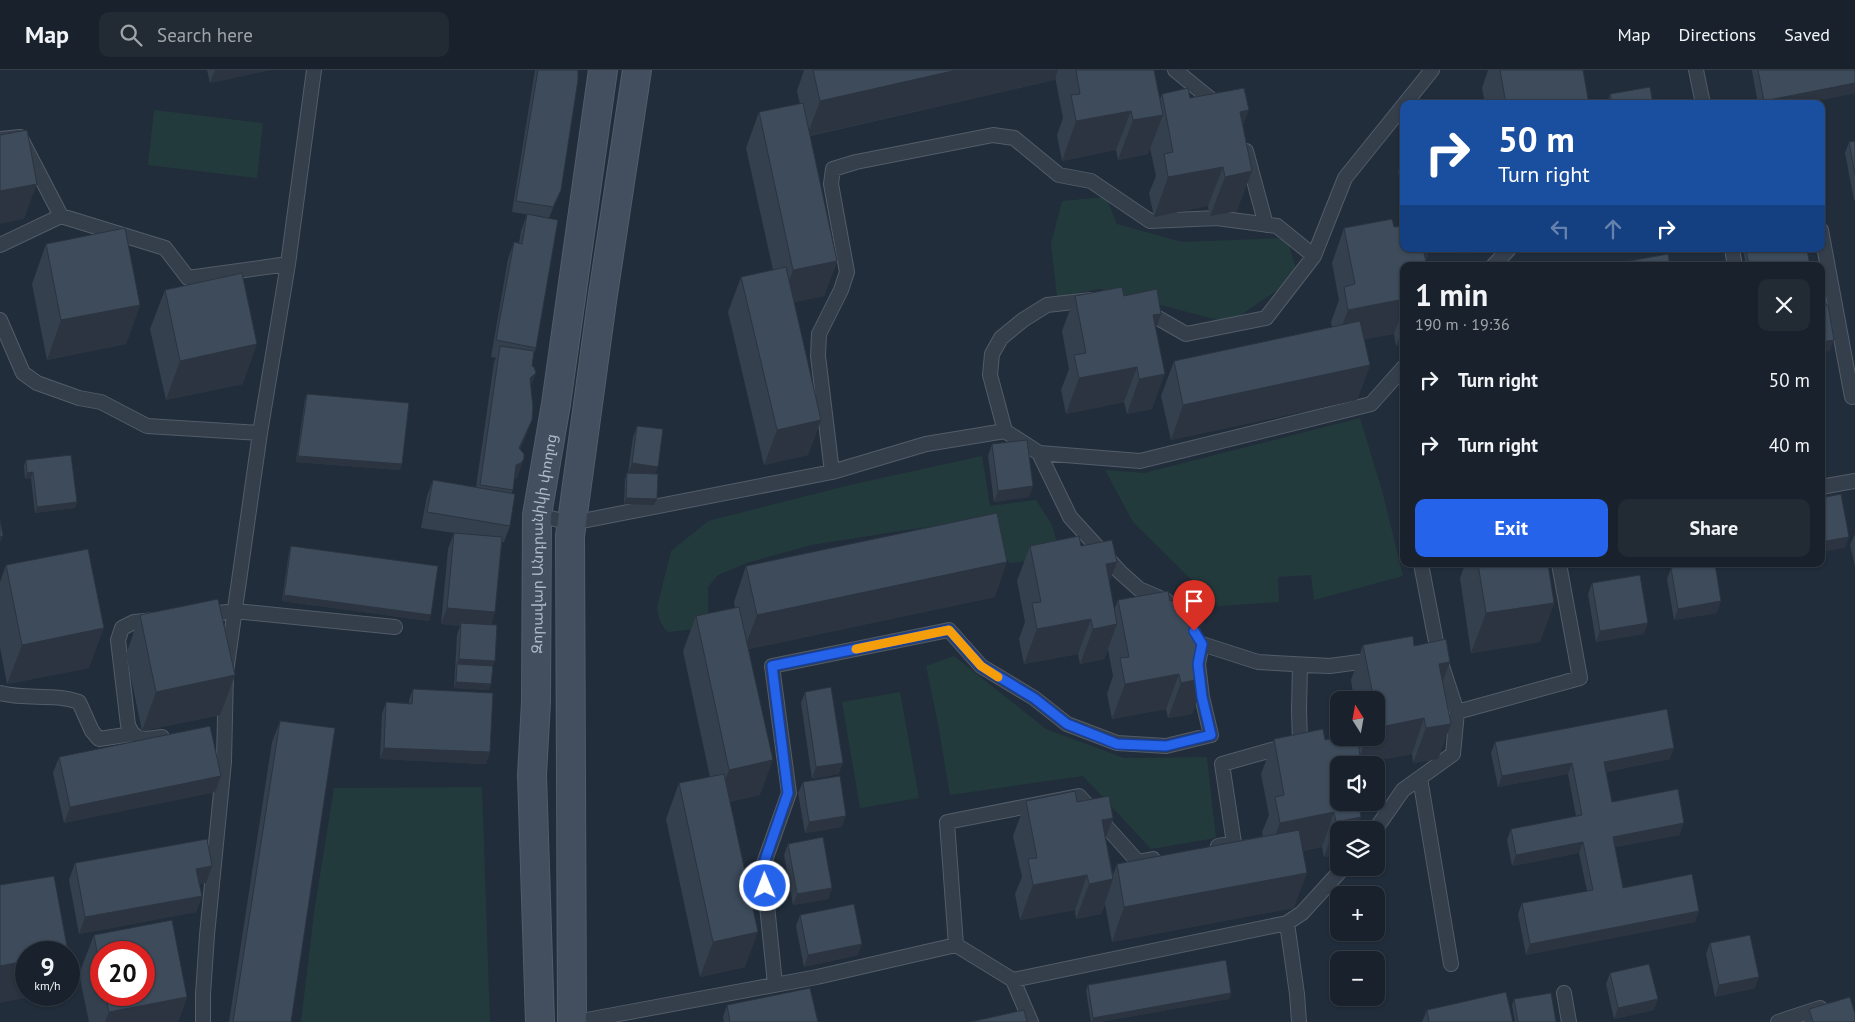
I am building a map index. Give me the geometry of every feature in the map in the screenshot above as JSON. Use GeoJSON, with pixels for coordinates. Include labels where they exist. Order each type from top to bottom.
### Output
{"type":"FeatureCollection","features":[{"type":"Feature","properties":{"kind":"main road","name":"Զորավար Անդրանիկի փողոց"},"geometry":{"type":"LineString","coordinates":[[540,1022],[532,775],[536,702],[537,515],[556,404],[603,70]]}},
{"type":"Feature","properties":{"kind":"main road","name":"Զորավար Անդրանիկի փողոց"},"geometry":{"type":"LineString","coordinates":[[572,1022],[570,536],[602,301],[637,70]]}},
{"type":"Feature","properties":{"kind":"lane"},"geometry":{"type":"LineString","coordinates":[[203,1022],[207,935],[224,762],[220,729],[226,672],[260,433],[288,264],[314,70]]}},
{"type":"Feature","properties":{"kind":"lane"},"geometry":{"type":"LineString","coordinates":[[1175,70],[1228,114]]}},
{"type":"Feature","properties":{"kind":"lane"},"geometry":{"type":"LineString","coordinates":[[1408,100],[1432,70]]}},
{"type":"Feature","properties":{"kind":"lane"},"geometry":{"type":"LineString","coordinates":[[1696,70],[1702,100]]}},
{"type":"Feature","properties":{"kind":"lane"},"geometry":{"type":"LineString","coordinates":[[1136,306],[1186,334],[1266,318],[1314,256],[1345,178],[1400,110]]}},
{"type":"Feature","properties":{"kind":"lane"},"geometry":{"type":"LineString","coordinates":[[832,472],[818,356],[819,334],[848,272],[831,184],[833,170],[856,162],[993,135],[1014,138],[1059,175],[1091,181],[1150,221],[1218,218],[1277,226],[1314,256]]}},
{"type":"Feature","properties":{"kind":"lane"},"geometry":{"type":"LineString","coordinates":[[0,140],[20,137],[62,216]]}},
{"type":"Feature","properties":{"kind":"lane"},"geometry":{"type":"LineString","coordinates":[[1239,137],[1247,152],[1266,224]]}},
{"type":"Feature","properties":{"kind":"lane"},"geometry":{"type":"LineString","coordinates":[[0,245],[62,216],[165,248],[188,278],[288,264]]}},
{"type":"Feature","properties":{"kind":"lane"},"geometry":{"type":"LineString","coordinates":[[1497,262],[1506,252]]}},
{"type":"Feature","properties":{"kind":"lane"},"geometry":{"type":"LineString","coordinates":[[1825,252],[1852,397]]}},
{"type":"Feature","properties":{"kind":"lane"},"geometry":{"type":"LineString","coordinates":[[1100,301],[1092,300],[1047,305],[1023,320],[1001,338],[992,354],[990,375],[1005,431],[1039,453],[1140,461],[1371,404],[1400,371]]}},
{"type":"Feature","properties":{"kind":"lane"},"geometry":{"type":"LineString","coordinates":[[0,320],[23,373],[37,383],[79,398],[100,402],[147,426],[260,433]]}},
{"type":"Feature","properties":{"kind":"lane"},"geometry":{"type":"LineString","coordinates":[[537,515],[572,523],[832,472],[926,444],[1005,431]]}},
{"type":"Feature","properties":{"kind":"lane"},"geometry":{"type":"LineString","coordinates":[[1039,453],[1070,517],[1120,572],[1139,588],[1178,605]]}},
{"type":"Feature","properties":{"kind":"lane"},"geometry":{"type":"LineString","coordinates":[[1825,486],[1855,481]]}},
{"type":"Feature","properties":{"kind":"lane"},"geometry":{"type":"LineString","coordinates":[[1381,821],[1403,790],[1453,754],[1457,712],[1438,652],[1422,567]]}},
{"type":"Feature","properties":{"kind":"lane"},"geometry":{"type":"LineString","coordinates":[[1457,712],[1580,678],[1560,567]]}},
{"type":"Feature","properties":{"kind":"lane"},"geometry":{"type":"LineString","coordinates":[[189,616],[235,611],[396,627]]}},
{"type":"Feature","properties":{"kind":"lane"},"geometry":{"type":"LineString","coordinates":[[171,618],[134,622],[122,628],[118,640],[128,725],[132,734],[136,738],[146,739],[176,735]]}},
{"type":"Feature","properties":{"kind":"lane"},"geometry":{"type":"LineString","coordinates":[[775,984],[763,866],[788,793],[772,666],[949,630],[981,666],[1034,698],[1067,724],[1117,744],[1166,746],[1211,735],[1202,697],[1198,664],[1199,640],[1258,662],[1330,666]]}},
{"type":"Feature","properties":{"kind":"lane"},"geometry":{"type":"LineString","coordinates":[[1418,654],[1438,652]]}},
{"type":"Feature","properties":{"kind":"lane"},"geometry":{"type":"LineString","coordinates":[[1205,849],[1234,843],[1222,764],[1300,742],[1300,665],[1330,666],[1388,658]]}},
{"type":"Feature","properties":{"kind":"lane"},"geometry":{"type":"LineString","coordinates":[[0,693],[39,698],[65,697],[79,702],[92,731],[99,739],[132,734]]}},
{"type":"Feature","properties":{"kind":"lane"},"geometry":{"type":"LineString","coordinates":[[1420,778],[1451,964]]}},
{"type":"Feature","properties":{"kind":"lane"},"geometry":{"type":"LineString","coordinates":[[956,945],[947,822],[1079,796],[1138,862],[1166,857]]}},
{"type":"Feature","properties":{"kind":"lane"},"geometry":{"type":"LineString","coordinates":[[1013,980],[1287,923],[1302,913],[1337,876]]}},
{"type":"Feature","properties":{"kind":"lane"},"geometry":{"type":"LineString","coordinates":[[1287,923],[1299,1022]]}},
{"type":"Feature","properties":{"kind":"lane"},"geometry":{"type":"LineString","coordinates":[[576,1022],[826,974],[956,945],[1013,980],[1031,1022]]}},
{"type":"Feature","properties":{"kind":"lane"},"geometry":{"type":"LineString","coordinates":[[1564,993],[1569,1022]]}},
{"type":"Feature","properties":{"kind":"lane"},"geometry":{"type":"LineString","coordinates":[[1778,1022],[1820,1008],[1834,1022]]}},
{"type":"Feature","properties":{"kind":"green space"},"geometry":{"type":"Polygon","coordinates":[[[154,110],[263,123],[257,178],[148,165],[154,110]]]}},
{"type":"Feature","properties":{"kind":"green space"},"geometry":{"type":"Polygon","coordinates":[[[1106,197],[1117,224],[1182,242],[1287,238],[1298,276],[1229,323],[1100,289],[1057,297],[1051,244],[1062,201],[1106,197]]]}},
{"type":"Feature","properties":{"kind":"green space"},"geometry":{"type":"Polygon","coordinates":[[[1360,418],[1383,494],[1403,576],[1314,600],[1311,575],[1278,577],[1279,602],[1218,606],[1133,522],[1105,470],[1144,473],[1360,418]]]}},
{"type":"Feature","properties":{"kind":"green space"},"geometry":{"type":"Polygon","coordinates":[[[982,456],[990,506],[1036,500],[1052,525],[1058,546],[1047,559],[1010,563],[999,553],[946,524],[811,545],[747,563],[718,575],[708,587],[708,615],[696,629],[669,632],[659,619],[657,607],[671,551],[708,521],[854,484],[982,456]]]}},
{"type":"Feature","properties":{"kind":"green space"},"geometry":{"type":"Polygon","coordinates":[[[954,656],[1046,729],[1124,758],[1207,757],[1216,838],[1151,849],[1083,776],[950,795],[926,666],[954,656]]]}},
{"type":"Feature","properties":{"kind":"green space"},"geometry":{"type":"Polygon","coordinates":[[[900,692],[919,798],[860,808],[842,702],[900,692]]]}},
{"type":"Feature","properties":{"kind":"green space"},"geometry":{"type":"Polygon","coordinates":[[[482,787],[490,1022],[301,1022],[314,913],[334,788],[482,787]]]}},
{"type":"Feature","properties":{"kind":"building"},"geometry":{"type":"Polygon","coordinates":[[[538,70],[578,70],[561,190],[553,207],[516,201],[538,70]]]}},
{"type":"Feature","properties":{"kind":"building"},"geometry":{"type":"Polygon","coordinates":[[[813,70],[957,70],[820,101],[813,70]]]}},
{"type":"Feature","properties":{"kind":"building"},"geometry":{"type":"Polygon","coordinates":[[[1076,70],[1154,70],[1163,115],[1133,120],[1131,111],[1076,121],[1071,95],[1080,94],[1076,70]]]}},
{"type":"Feature","properties":{"kind":"building"},"geometry":{"type":"Polygon","coordinates":[[[1500,70],[1583,70],[1588,100],[1505,100],[1500,70]]]}},
{"type":"Feature","properties":{"kind":"building"},"geometry":{"type":"Polygon","coordinates":[[[1758,70],[1855,70],[1855,83],[1764,100],[1758,70]]]}},
{"type":"Feature","properties":{"kind":"building"},"geometry":{"type":"Polygon","coordinates":[[[1650,87],[1652,100],[1611,100],[1610,94],[1650,87]]]}},
{"type":"Feature","properties":{"kind":"building"},"geometry":{"type":"Polygon","coordinates":[[[1188,88],[1190,98],[1244,88],[1249,110],[1240,112],[1252,171],[1225,177],[1223,167],[1168,177],[1164,154],[1173,152],[1162,94],[1188,88]]]}},
{"type":"Feature","properties":{"kind":"building"},"geometry":{"type":"Polygon","coordinates":[[[803,103],[837,261],[793,270],[759,112],[803,103]]]}},
{"type":"Feature","properties":{"kind":"building"},"geometry":{"type":"Polygon","coordinates":[[[27,130],[37,184],[0,191],[0,135],[27,130]]]}},
{"type":"Feature","properties":{"kind":"building"},"geometry":{"type":"Polygon","coordinates":[[[1855,141],[1855,175],[1849,142],[1855,141]]]}},
{"type":"Feature","properties":{"kind":"building"},"geometry":{"type":"Polygon","coordinates":[[[527,214],[558,220],[536,348],[496,340],[514,242],[522,244],[527,214]]]}},
{"type":"Feature","properties":{"kind":"building"},"geometry":{"type":"Polygon","coordinates":[[[1392,219],[1394,227],[1400,226],[1400,252],[1424,252],[1426,262],[1400,262],[1400,300],[1348,310],[1344,287],[1355,284],[1344,228],[1392,219]]]}},
{"type":"Feature","properties":{"kind":"building"},"geometry":{"type":"Polygon","coordinates":[[[125,228],[140,305],[61,320],[46,244],[125,228]]]}},
{"type":"Feature","properties":{"kind":"building"},"geometry":{"type":"Polygon","coordinates":[[[1747,252],[1808,252],[1809,262],[1748,262],[1747,252]]]}},
{"type":"Feature","properties":{"kind":"building"},"geometry":{"type":"Polygon","coordinates":[[[1668,254],[1669,262],[1624,262],[1668,254]]]}},
{"type":"Feature","properties":{"kind":"building"},"geometry":{"type":"Polygon","coordinates":[[[786,267],[821,420],[777,430],[741,277],[786,267]]]}},
{"type":"Feature","properties":{"kind":"building"},"geometry":{"type":"Polygon","coordinates":[[[242,273],[257,344],[180,361],[165,290],[242,273]]]}},
{"type":"Feature","properties":{"kind":"building"},"geometry":{"type":"Polygon","coordinates":[[[1122,287],[1124,296],[1157,289],[1161,314],[1153,315],[1165,374],[1139,379],[1137,367],[1079,378],[1074,355],[1086,353],[1075,296],[1122,287]]]}},
{"type":"Feature","properties":{"kind":"building"},"geometry":{"type":"Polygon","coordinates":[[[1825,305],[1828,305],[1834,340],[1825,341],[1825,305]]]}},
{"type":"Feature","properties":{"kind":"building"},"geometry":{"type":"Polygon","coordinates":[[[1360,321],[1370,365],[1183,405],[1174,361],[1360,321]]]}},
{"type":"Feature","properties":{"kind":"building"},"geometry":{"type":"Polygon","coordinates":[[[500,346],[534,351],[532,366],[536,373],[530,378],[533,408],[532,420],[519,448],[524,454],[524,459],[516,465],[513,490],[480,485],[500,346]]]}},
{"type":"Feature","properties":{"kind":"building"},"geometry":{"type":"Polygon","coordinates":[[[307,394],[409,403],[402,464],[298,456],[307,394]]]}},
{"type":"Feature","properties":{"kind":"building"},"geometry":{"type":"Polygon","coordinates":[[[637,426],[663,429],[658,467],[632,463],[637,426]]]}},
{"type":"Feature","properties":{"kind":"building"},"geometry":{"type":"Polygon","coordinates":[[[1027,440],[1033,486],[998,491],[992,444],[1027,440]]]}},
{"type":"Feature","properties":{"kind":"building"},"geometry":{"type":"Polygon","coordinates":[[[71,455],[77,502],[37,507],[33,472],[27,473],[26,460],[71,455]]]}},
{"type":"Feature","properties":{"kind":"building"},"geometry":{"type":"Polygon","coordinates":[[[627,473],[658,474],[657,499],[626,498],[627,473]]]}},
{"type":"Feature","properties":{"kind":"building"},"geometry":{"type":"Polygon","coordinates":[[[433,480],[515,494],[510,526],[427,512],[433,480]]]}},
{"type":"Feature","properties":{"kind":"building"},"geometry":{"type":"Polygon","coordinates":[[[1841,494],[1849,537],[1825,541],[1825,497],[1841,494]]]}},
{"type":"Feature","properties":{"kind":"building"},"geometry":{"type":"Polygon","coordinates":[[[997,513],[1007,562],[757,615],[746,566],[997,513]]]}},
{"type":"Feature","properties":{"kind":"building"},"geometry":{"type":"Polygon","coordinates":[[[0,520],[3,536],[0,537],[0,520]]]}},
{"type":"Feature","properties":{"kind":"building"},"geometry":{"type":"Polygon","coordinates":[[[454,533],[502,537],[495,612],[447,608],[454,533]]]}},
{"type":"Feature","properties":{"kind":"building"},"geometry":{"type":"Polygon","coordinates":[[[1079,536],[1081,546],[1112,540],[1117,562],[1106,564],[1117,624],[1093,629],[1091,619],[1037,629],[1032,603],[1041,602],[1030,546],[1079,536]]]}},
{"type":"Feature","properties":{"kind":"building"},"geometry":{"type":"Polygon","coordinates":[[[291,546],[438,566],[431,615],[284,595],[291,546]]]}},
{"type":"Feature","properties":{"kind":"building"},"geometry":{"type":"Polygon","coordinates":[[[88,549],[104,628],[22,645],[6,565],[88,549]]]}},
{"type":"Feature","properties":{"kind":"building"},"geometry":{"type":"Polygon","coordinates":[[[1478,567],[1548,567],[1554,603],[1486,613],[1478,567]]]}},
{"type":"Feature","properties":{"kind":"building"},"geometry":{"type":"Polygon","coordinates":[[[1715,567],[1721,601],[1678,609],[1671,568],[1715,567]]]}},
{"type":"Feature","properties":{"kind":"building"},"geometry":{"type":"Polygon","coordinates":[[[1640,575],[1648,623],[1600,631],[1592,583],[1640,575]]]}},
{"type":"Feature","properties":{"kind":"building"},"geometry":{"type":"Polygon","coordinates":[[[1168,591],[1170,601],[1201,595],[1205,617],[1194,619],[1205,678],[1181,683],[1179,674],[1125,684],[1120,658],[1129,657],[1118,600],[1168,591]]]}},
{"type":"Feature","properties":{"kind":"building"},"geometry":{"type":"Polygon","coordinates":[[[218,599],[235,675],[156,692],[140,615],[218,599]]]}},
{"type":"Feature","properties":{"kind":"building"},"geometry":{"type":"Polygon","coordinates":[[[739,607],[773,760],[729,770],[696,616],[739,607]]]}},
{"type":"Feature","properties":{"kind":"building"},"geometry":{"type":"Polygon","coordinates":[[[461,623],[497,625],[495,661],[459,659],[461,623]]]}},
{"type":"Feature","properties":{"kind":"building"},"geometry":{"type":"Polygon","coordinates":[[[1413,636],[1414,646],[1446,639],[1450,662],[1439,664],[1451,724],[1426,728],[1424,718],[1385,726],[1385,691],[1372,691],[1363,645],[1413,636]]]}},
{"type":"Feature","properties":{"kind":"building"},"geometry":{"type":"Polygon","coordinates":[[[457,664],[493,666],[491,684],[456,682],[457,664]]]}},
{"type":"Feature","properties":{"kind":"building"},"geometry":{"type":"Polygon","coordinates":[[[831,687],[843,763],[816,767],[805,692],[831,687]]]}},
{"type":"Feature","properties":{"kind":"building"},"geometry":{"type":"Polygon","coordinates":[[[413,689],[493,693],[490,752],[384,748],[386,702],[412,704],[413,689]]]}},
{"type":"Feature","properties":{"kind":"building"},"geometry":{"type":"Polygon","coordinates":[[[1667,709],[1674,748],[1604,762],[1612,802],[1678,789],[1684,823],[1613,837],[1623,888],[1692,874],[1699,911],[1530,944],[1522,903],[1593,890],[1583,842],[1516,855],[1511,829],[1582,815],[1572,763],[1502,776],[1495,742],[1667,709]]]}},
{"type":"Feature","properties":{"kind":"building"},"geometry":{"type":"Polygon","coordinates":[[[280,721],[335,728],[291,1022],[233,1022],[280,721]]]}},
{"type":"Feature","properties":{"kind":"building"},"geometry":{"type":"Polygon","coordinates":[[[210,726],[221,776],[70,807],[59,757],[210,726]]]}},
{"type":"Feature","properties":{"kind":"building"},"geometry":{"type":"Polygon","coordinates":[[[1323,729],[1325,740],[1330,739],[1330,746],[1358,746],[1360,755],[1330,756],[1330,811],[1360,811],[1361,817],[1336,821],[1334,812],[1280,823],[1275,797],[1284,795],[1274,739],[1323,729]]]}},
{"type":"Feature","properties":{"kind":"building"},"geometry":{"type":"Polygon","coordinates":[[[724,774],[758,932],[713,942],[679,783],[724,774]]]}},
{"type":"Feature","properties":{"kind":"building"},"geometry":{"type":"Polygon","coordinates":[[[840,776],[846,816],[809,822],[803,782],[840,776]]]}},
{"type":"Feature","properties":{"kind":"building"},"geometry":{"type":"Polygon","coordinates":[[[1075,791],[1077,802],[1109,796],[1113,818],[1102,820],[1113,879],[1089,884],[1087,875],[1033,885],[1028,859],[1037,858],[1026,801],[1075,791]]]}},
{"type":"Feature","properties":{"kind":"building"},"geometry":{"type":"Polygon","coordinates":[[[1299,830],[1307,873],[1124,907],[1117,864],[1299,830]]]}},
{"type":"Feature","properties":{"kind":"building"},"geometry":{"type":"Polygon","coordinates":[[[823,837],[832,888],[797,894],[788,844],[823,837]]]}},
{"type":"Feature","properties":{"kind":"building"},"geometry":{"type":"Polygon","coordinates":[[[207,839],[212,866],[196,869],[202,896],[85,917],[75,863],[207,839]]]}},
{"type":"Feature","properties":{"kind":"building"},"geometry":{"type":"Polygon","coordinates":[[[54,876],[66,941],[15,941],[15,963],[0,966],[0,885],[54,876]]]}},
{"type":"Feature","properties":{"kind":"building"},"geometry":{"type":"Polygon","coordinates":[[[854,904],[862,944],[808,955],[800,915],[854,904]]]}},
{"type":"Feature","properties":{"kind":"building"},"geometry":{"type":"Polygon","coordinates":[[[172,920],[187,997],[155,1003],[155,941],[95,941],[94,935],[172,920]]]}},
{"type":"Feature","properties":{"kind":"building"},"geometry":{"type":"Polygon","coordinates":[[[1750,935],[1759,977],[1719,985],[1710,943],[1750,935]]]}},
{"type":"Feature","properties":{"kind":"building"},"geometry":{"type":"Polygon","coordinates":[[[1226,960],[1231,993],[1093,1018],[1088,985],[1226,960]]]}},
{"type":"Feature","properties":{"kind":"building"},"geometry":{"type":"Polygon","coordinates":[[[1649,964],[1658,999],[1618,1008],[1610,973],[1649,964]]]}},
{"type":"Feature","properties":{"kind":"building"},"geometry":{"type":"Polygon","coordinates":[[[810,988],[818,1022],[730,1022],[727,1005],[810,988]]]}},
{"type":"Feature","properties":{"kind":"building"},"geometry":{"type":"Polygon","coordinates":[[[1506,992],[1513,1022],[1429,1022],[1427,1010],[1506,992]]]}},
{"type":"Feature","properties":{"kind":"building"},"geometry":{"type":"Polygon","coordinates":[[[1551,993],[1556,1022],[1518,1022],[1514,999],[1551,993]]]}},
{"type":"Feature","properties":{"kind":"building"},"geometry":{"type":"Polygon","coordinates":[[[1850,997],[1855,1014],[1855,1022],[1813,1022],[1809,1009],[1850,997]]]}},
{"type":"Feature","properties":{"kind":"building"},"geometry":{"type":"Polygon","coordinates":[[[108,1006],[140,1006],[109,1012],[108,1006]]]}},
{"type":"Feature","properties":{"kind":"building"},"geometry":{"type":"Polygon","coordinates":[[[1024,1010],[1027,1022],[970,1022],[1024,1010]]]}},
{"type":"Feature","properties":{"kind":"slow traffic"},"geometry":{"type":"LineString","coordinates":[[856,649],[949,630],[981,666],[998,677]]}},
{"type":"Feature","properties":{"kind":"route"},"geometry":{"type":"LineString","coordinates":[[765,886],[763,866],[788,793],[772,666],[949,630],[981,666],[1034,698],[1067,724],[1117,744],[1166,746],[1211,735],[1202,697],[1198,664],[1202,644],[1194,631]]}}]}
